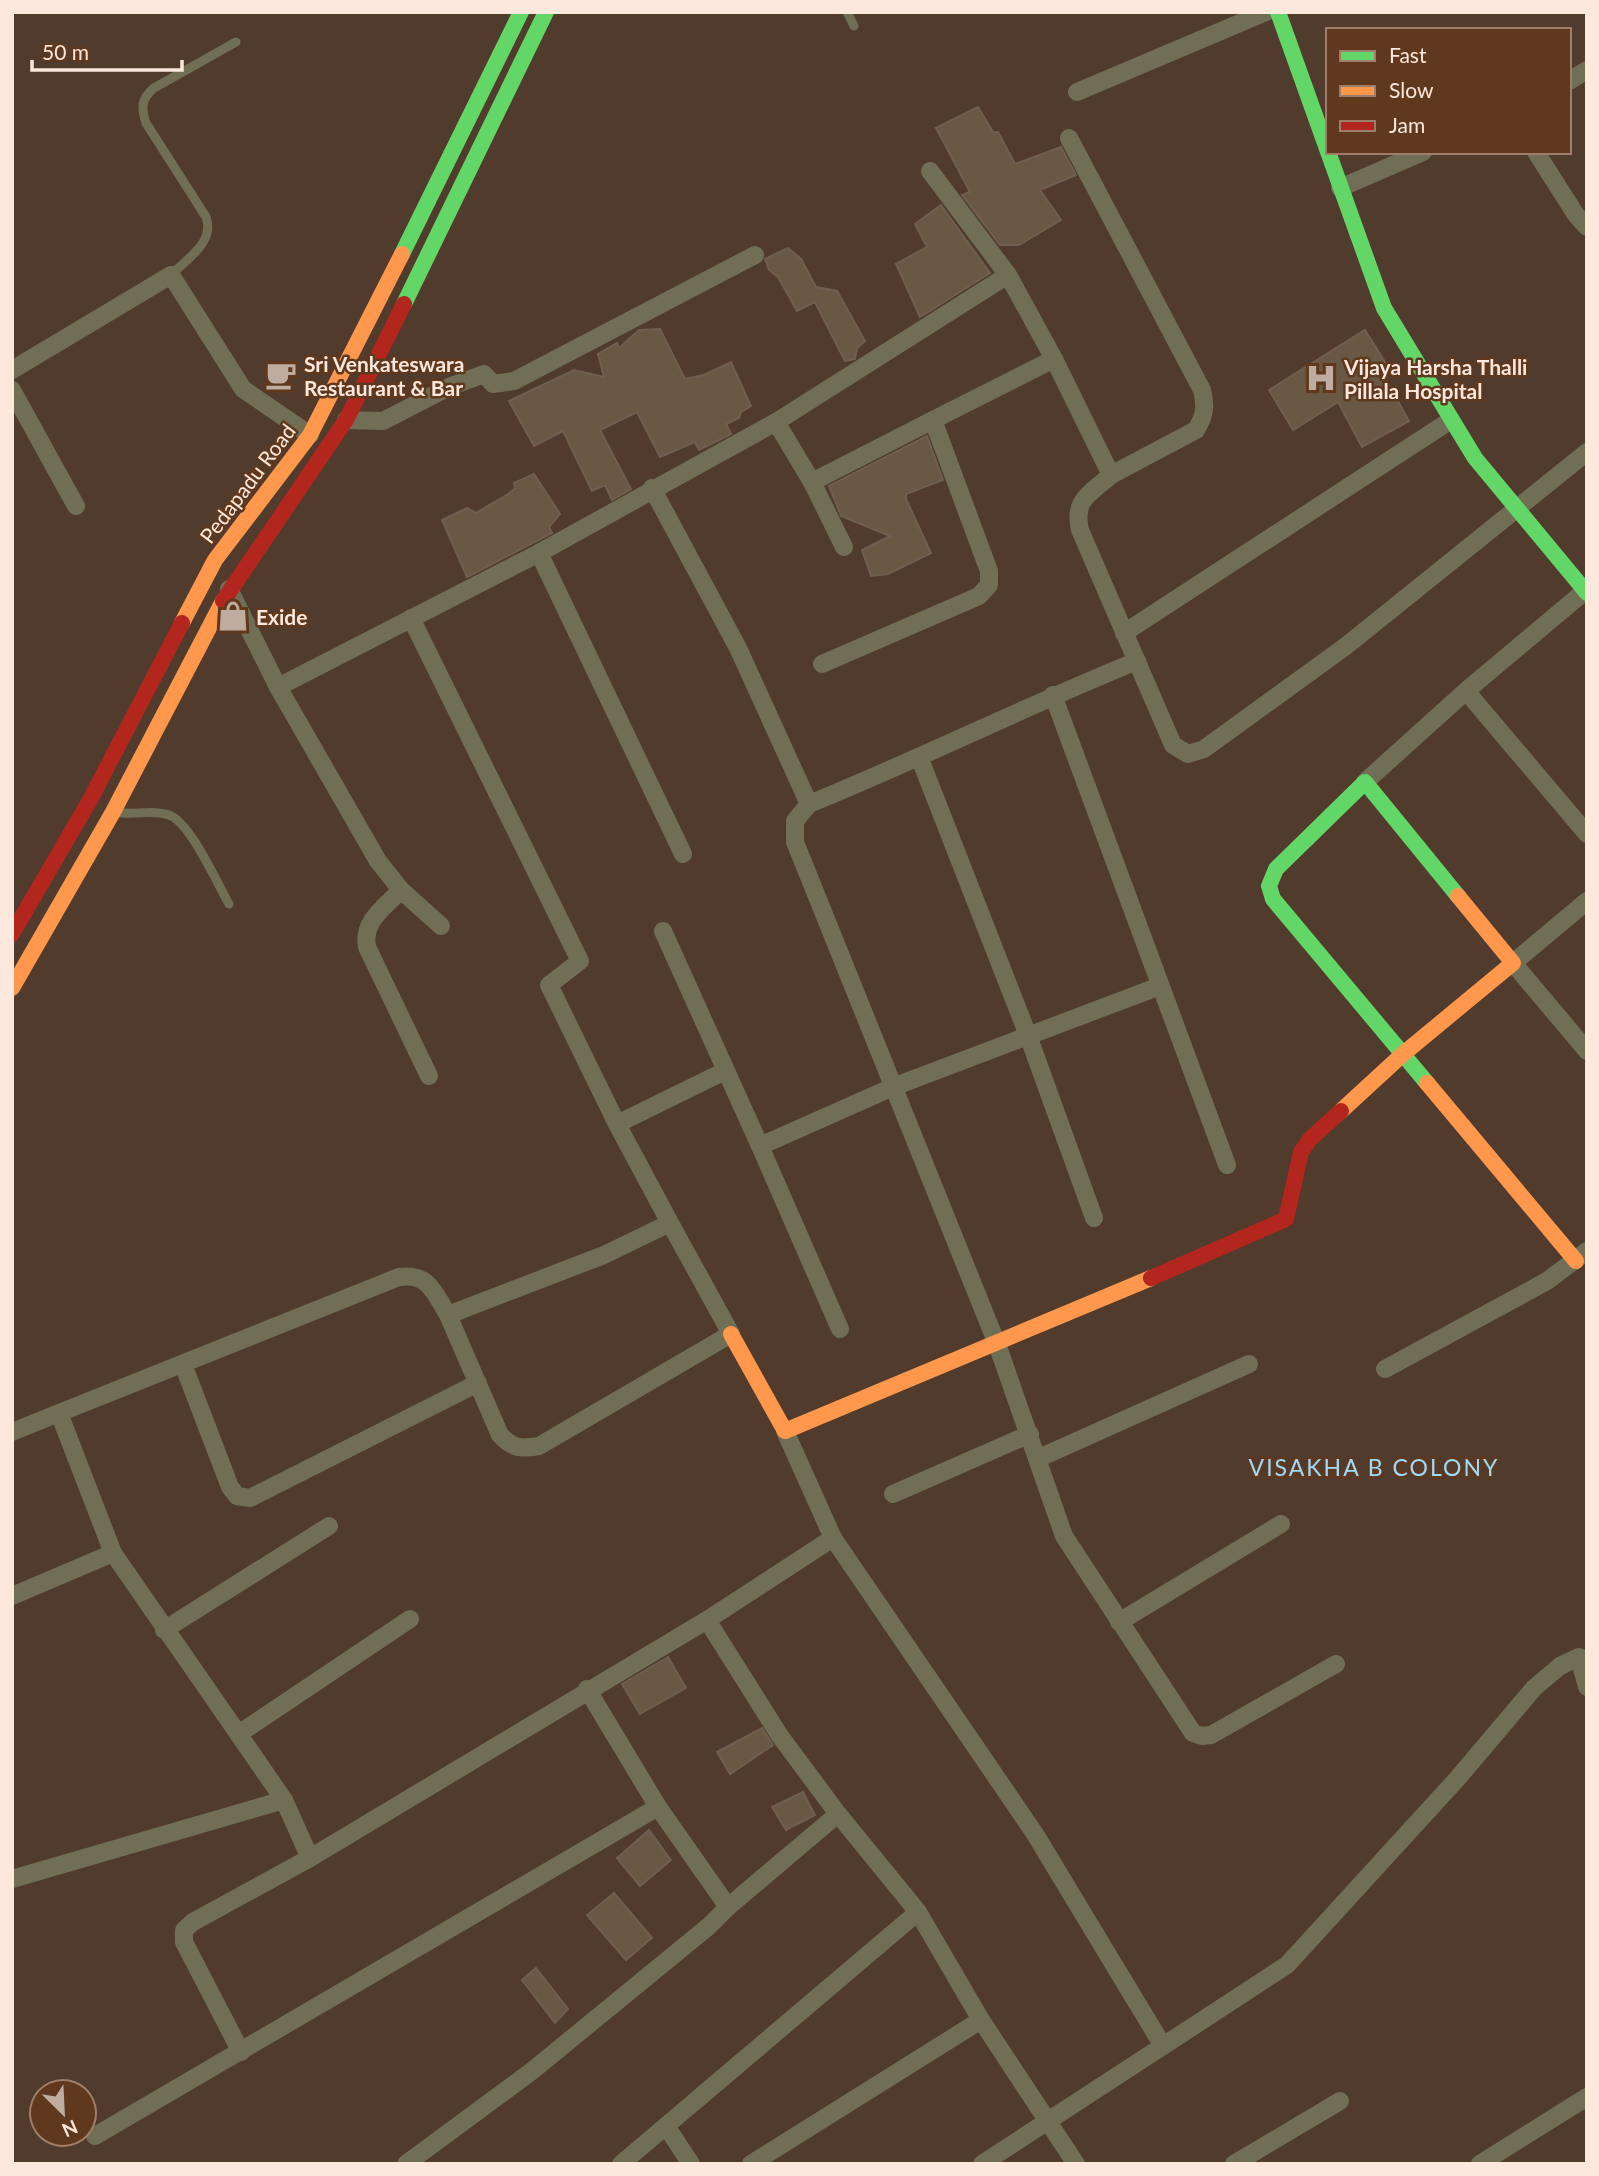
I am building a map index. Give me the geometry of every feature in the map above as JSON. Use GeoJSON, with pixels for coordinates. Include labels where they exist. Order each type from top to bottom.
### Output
{"type":"FeatureCollection","features":[{"type":"Feature","properties":{"kind":"street","name":"Pedapadu Road"},"geometry":{"type":"LineString","coordinates":[[13,930],[90,800],[215,560],[310,435],[521,12]]}},
{"type":"Feature","properties":{"kind":"street","name":"Pedapadu Road"},"geometry":{"type":"LineString","coordinates":[[12,988],[113,812],[229,589],[346,420],[500,111],[546,12]]}},
{"type":"Feature","properties":{"kind":"street"},"geometry":{"type":"LineString","coordinates":[[1077,92],[1266,12]]}},
{"type":"Feature","properties":{"kind":"street"},"geometry":{"type":"LineString","coordinates":[[1278,12],[1326,150]]}},
{"type":"Feature","properties":{"kind":"street"},"geometry":{"type":"LineString","coordinates":[[1571,80],[1587,70]]}},
{"type":"Feature","properties":{"kind":"street"},"geometry":{"type":"LineString","coordinates":[[1069,138],[1202,390],[1206,406],[1196,430],[1111,475],[1080,502],[1077,517],[1173,744],[1188,754],[1204,749],[1346,646],[1587,452]]}},
{"type":"Feature","properties":{"kind":"street"},"geometry":{"type":"LineString","coordinates":[[1327,154],[1384,308],[1475,458],[1586,592],[1466,691],[1365,782],[1276,869],[1269,886],[1273,900],[1403,1054],[1582,1256],[1547,1281],[1385,1369]]}},
{"type":"Feature","properties":{"kind":"street"},"geometry":{"type":"LineString","coordinates":[[1339,187],[1418,154]]}},
{"type":"Feature","properties":{"kind":"street"},"geometry":{"type":"LineString","coordinates":[[1537,154],[1576,215],[1587,227]]}},
{"type":"Feature","properties":{"kind":"street"},"geometry":{"type":"LineString","coordinates":[[930,171],[1008,275],[1054,359],[1111,475]]}},
{"type":"Feature","properties":{"kind":"street"},"geometry":{"type":"LineString","coordinates":[[346,420],[383,421],[449,387],[484,374],[493,384],[514,382],[755,255]]}},
{"type":"Feature","properties":{"kind":"street"},"geometry":{"type":"LineString","coordinates":[[12,370],[171,275],[243,388],[310,435]]}},
{"type":"Feature","properties":{"kind":"street"},"geometry":{"type":"LineString","coordinates":[[278,687],[539,553],[775,422],[1008,275]]}},
{"type":"Feature","properties":{"kind":"street"},"geometry":{"type":"LineString","coordinates":[[812,482],[1054,359]]}},
{"type":"Feature","properties":{"kind":"street"},"geometry":{"type":"LineString","coordinates":[[12,390],[76,506]]}},
{"type":"Feature","properties":{"kind":"street"},"geometry":{"type":"LineString","coordinates":[[1124,633],[1451,419]]}},
{"type":"Feature","properties":{"kind":"street"},"geometry":{"type":"LineString","coordinates":[[822,664],[979,596],[989,585],[989,571],[933,420]]}},
{"type":"Feature","properties":{"kind":"street"},"geometry":{"type":"LineString","coordinates":[[775,422],[812,482],[844,547]]}},
{"type":"Feature","properties":{"kind":"street"},"geometry":{"type":"LineString","coordinates":[[652,488],[738,648],[809,804]]}},
{"type":"Feature","properties":{"kind":"street"},"geometry":{"type":"LineString","coordinates":[[539,553],[683,854]]}},
{"type":"Feature","properties":{"kind":"street"},"geometry":{"type":"LineString","coordinates":[[229,589],[278,687],[358,830],[401,890],[441,926]]}},
{"type":"Feature","properties":{"kind":"street"},"geometry":{"type":"LineString","coordinates":[[411,618],[580,961],[549,985],[617,1124],[785,1432],[833,1538],[1035,1834],[1163,2046]]}},
{"type":"Feature","properties":{"kind":"street"},"geometry":{"type":"LineString","coordinates":[[1137,661],[1053,695],[920,759],[809,804],[795,821],[795,842],[997,1344],[1064,1536],[1187,1727],[1202,1737],[1211,1735],[1336,1664]]}},
{"type":"Feature","properties":{"kind":"street"},"geometry":{"type":"LineString","coordinates":[[1466,691],[1587,834]]}},
{"type":"Feature","properties":{"kind":"street"},"geometry":{"type":"LineString","coordinates":[[1053,695],[1227,1165]]}},
{"type":"Feature","properties":{"kind":"street"},"geometry":{"type":"LineString","coordinates":[[920,759],[1029,1038],[1094,1218]]}},
{"type":"Feature","properties":{"kind":"street"},"geometry":{"type":"LineString","coordinates":[[1365,782],[1587,1051]]}},
{"type":"Feature","properties":{"kind":"street"},"geometry":{"type":"LineString","coordinates":[[401,890],[372,920],[364,936],[429,1076]]}},
{"type":"Feature","properties":{"kind":"street"},"geometry":{"type":"LineString","coordinates":[[785,1432],[1278,1225],[1290,1211],[1301,1152],[1310,1139],[1403,1054],[1587,901]]}},
{"type":"Feature","properties":{"kind":"street"},"geometry":{"type":"LineString","coordinates":[[663,931],[840,1329]]}},
{"type":"Feature","properties":{"kind":"street"},"geometry":{"type":"LineString","coordinates":[[760,1146],[893,1087],[1029,1038],[1160,986]]}},
{"type":"Feature","properties":{"kind":"street"},"geometry":{"type":"LineString","coordinates":[[617,1124],[725,1071]]}},
{"type":"Feature","properties":{"kind":"street"},"geometry":{"type":"LineString","coordinates":[[448,1315],[604,1255],[670,1223]]}},
{"type":"Feature","properties":{"kind":"street"},"geometry":{"type":"LineString","coordinates":[[12,1433],[399,1277],[414,1275],[427,1282],[448,1315],[500,1435],[510,1445],[522,1449],[539,1446],[732,1334]]}},
{"type":"Feature","properties":{"kind":"street"},"geometry":{"type":"LineString","coordinates":[[183,1364],[230,1487],[237,1496],[250,1498],[478,1383]]}},
{"type":"Feature","properties":{"kind":"street"},"geometry":{"type":"LineString","coordinates":[[1039,1458],[1249,1364]]}},
{"type":"Feature","properties":{"kind":"street"},"geometry":{"type":"LineString","coordinates":[[59,1413],[113,1553],[284,1800],[310,1858]]}},
{"type":"Feature","properties":{"kind":"street"},"geometry":{"type":"LineString","coordinates":[[894,1494],[1030,1434]]}},
{"type":"Feature","properties":{"kind":"street"},"geometry":{"type":"LineString","coordinates":[[1119,1622],[1281,1524]]}},
{"type":"Feature","properties":{"kind":"street"},"geometry":{"type":"LineString","coordinates":[[164,1630],[329,1526]]}},
{"type":"Feature","properties":{"kind":"street"},"geometry":{"type":"LineString","coordinates":[[241,2052],[184,1942],[184,1930],[193,1922],[310,1858],[587,1689],[707,1620],[833,1538]]}},
{"type":"Feature","properties":{"kind":"street"},"geometry":{"type":"LineString","coordinates":[[12,1596],[113,1553]]}},
{"type":"Feature","properties":{"kind":"street"},"geometry":{"type":"LineString","coordinates":[[240,1733],[410,1619]]}},
{"type":"Feature","properties":{"kind":"street"},"geometry":{"type":"LineString","coordinates":[[707,1620],[780,1736],[838,1814],[918,1912],[981,2020],[1076,2164]]}},
{"type":"Feature","properties":{"kind":"street"},"geometry":{"type":"LineString","coordinates":[[982,2164],[1287,1965],[1457,1779],[1534,1688],[1560,1666],[1579,1657],[1587,1687]]}},
{"type":"Feature","properties":{"kind":"street"},"geometry":{"type":"LineString","coordinates":[[587,1689],[657,1807],[728,1907]]}},
{"type":"Feature","properties":{"kind":"street"},"geometry":{"type":"LineString","coordinates":[[12,1880],[284,1800]]}},
{"type":"Feature","properties":{"kind":"street"},"geometry":{"type":"LineString","coordinates":[[98,2134],[657,1807]]}},
{"type":"Feature","properties":{"kind":"street"},"geometry":{"type":"LineString","coordinates":[[406,2164],[532,2071],[709,1926],[838,1814]]}},
{"type":"Feature","properties":{"kind":"street"},"geometry":{"type":"LineString","coordinates":[[621,2164],[918,1912]]}},
{"type":"Feature","properties":{"kind":"street"},"geometry":{"type":"LineString","coordinates":[[751,2164],[981,2020]]}},
{"type":"Feature","properties":{"kind":"street"},"geometry":{"type":"LineString","coordinates":[[1480,2164],[1587,2097]]}},
{"type":"Feature","properties":{"kind":"street"},"geometry":{"type":"LineString","coordinates":[[1234,2164],[1340,2101]]}},
{"type":"Feature","properties":{"kind":"street"},"geometry":{"type":"LineString","coordinates":[[666,2126],[691,2164]]}},
{"type":"Feature","properties":{"kind":"lane"},"geometry":{"type":"LineString","coordinates":[[847,12],[854,26]]}},
{"type":"Feature","properties":{"kind":"lane"},"geometry":{"type":"LineString","coordinates":[[171,275],[206,240],[210,229],[206,217],[146,123],[141,108],[145,96],[154,88],[236,42]]}},
{"type":"Feature","properties":{"kind":"lane"},"geometry":{"type":"LineString","coordinates":[[113,812],[130,816],[154,812],[172,816],[185,827],[229,904]]}},
{"type":"Feature","properties":{"kind":"building"},"geometry":{"type":"Polygon","coordinates":[[[978,107],[993,132],[998,132],[1015,164],[1061,147],[1076,175],[1040,190],[1061,220],[1019,245],[1000,245],[962,195],[970,192],[936,128],[978,107]]]}},
{"type":"Feature","properties":{"kind":"building"},"geometry":{"type":"Polygon","coordinates":[[[941,205],[990,273],[920,317],[896,264],[927,247],[915,224],[941,205]]]}},
{"type":"Feature","properties":{"kind":"building"},"geometry":{"type":"Polygon","coordinates":[[[788,248],[801,259],[816,287],[837,291],[865,341],[857,348],[855,359],[845,361],[815,302],[797,311],[778,277],[769,270],[765,259],[788,248]]]}},
{"type":"Feature","properties":{"kind":"building"},"geometry":{"type":"Polygon","coordinates":[[[660,329],[685,379],[704,375],[731,362],[751,406],[741,412],[739,418],[726,424],[731,434],[699,450],[695,442],[660,457],[637,412],[600,430],[631,489],[612,500],[605,485],[592,491],[563,431],[534,446],[509,401],[574,370],[604,377],[598,354],[617,343],[619,348],[639,330],[660,329]]]}},
{"type":"Feature","properties":{"kind":"building"},"geometry":{"type":"Polygon","coordinates":[[[1365,330],[1390,370],[1383,374],[1409,421],[1362,447],[1338,402],[1293,430],[1269,390],[1365,330]]]}},
{"type":"Feature","properties":{"kind":"building"},"geometry":{"type":"Polygon","coordinates":[[[927,436],[943,480],[906,494],[906,499],[931,553],[888,574],[871,576],[862,550],[890,536],[841,516],[829,486],[927,436]]]}},
{"type":"Feature","properties":{"kind":"building"},"geometry":{"type":"Polygon","coordinates":[[[534,474],[560,514],[549,527],[552,533],[467,577],[442,520],[467,508],[476,513],[508,494],[515,488],[514,483],[534,474]]]}},
{"type":"Feature","properties":{"kind":"building"},"geometry":{"type":"Polygon","coordinates":[[[668,1657],[686,1688],[640,1714],[622,1684],[668,1657]]]}},
{"type":"Feature","properties":{"kind":"building"},"geometry":{"type":"Polygon","coordinates":[[[762,1728],[773,1745],[730,1774],[717,1752],[762,1728]]]}},
{"type":"Feature","properties":{"kind":"building"},"geometry":{"type":"Polygon","coordinates":[[[803,1792],[815,1815],[786,1830],[772,1807],[803,1792]]]}},
{"type":"Feature","properties":{"kind":"building"},"geometry":{"type":"Polygon","coordinates":[[[649,1830],[671,1860],[640,1886],[617,1858],[649,1830]]]}},
{"type":"Feature","properties":{"kind":"building"},"geometry":{"type":"Polygon","coordinates":[[[614,1893],[652,1938],[626,1960],[587,1915],[614,1893]]]}},
{"type":"Feature","properties":{"kind":"building"},"geometry":{"type":"Polygon","coordinates":[[[536,1968],[568,2009],[555,2023],[522,1980],[536,1968]]]}},
{"type":"Feature","properties":{"kind":"traffic: fast"},"geometry":{"type":"LineString","coordinates":[[402,254],[521,12]]}},
{"type":"Feature","properties":{"kind":"traffic: fast"},"geometry":{"type":"LineString","coordinates":[[404,304],[546,12]]}},
{"type":"Feature","properties":{"kind":"traffic: fast"},"geometry":{"type":"LineString","coordinates":[[1278,12],[1326,146]]}},
{"type":"Feature","properties":{"kind":"traffic: fast"},"geometry":{"type":"LineString","coordinates":[[1329,154],[1384,308],[1475,458],[1587,593]]}},
{"type":"Feature","properties":{"kind":"traffic: fast"},"geometry":{"type":"LineString","coordinates":[[1427,1083],[1273,899],[1269,886],[1276,869],[1365,782],[1458,896]]}},
{"type":"Feature","properties":{"kind":"traffic: slow"},"geometry":{"type":"LineString","coordinates":[[182,623],[215,560],[310,435],[402,254]]}},
{"type":"Feature","properties":{"kind":"traffic: slow"},"geometry":{"type":"LineString","coordinates":[[12,988],[113,812],[223,601]]}},
{"type":"Feature","properties":{"kind":"traffic: slow"},"geometry":{"type":"LineString","coordinates":[[1341,1111],[1403,1054],[1513,963],[1458,896]]}},
{"type":"Feature","properties":{"kind":"traffic: slow"},"geometry":{"type":"LineString","coordinates":[[1427,1083],[1576,1261]]}},
{"type":"Feature","properties":{"kind":"traffic: slow"},"geometry":{"type":"LineString","coordinates":[[731,1334],[785,1431],[1151,1278]]}},
{"type":"Feature","properties":{"kind":"traffic: jam"},"geometry":{"type":"LineString","coordinates":[[223,601],[346,420],[404,304]]}},
{"type":"Feature","properties":{"kind":"traffic: jam"},"geometry":{"type":"LineString","coordinates":[[12,934],[90,800],[182,623]]}},
{"type":"Feature","properties":{"kind":"traffic: jam"},"geometry":{"type":"LineString","coordinates":[[1151,1278],[1286,1219],[1301,1152],[1310,1139],[1341,1111]]}},
{"type":"Feature","properties":{"kind":"place","name":"Sri Venkateswara Restaurant & Bar"},"geometry":{"type":"Point","coordinates":[281,375]}},
{"type":"Feature","properties":{"kind":"place","name":"Vijaya Harsha Thalli Pillala Hospital"},"geometry":{"type":"Point","coordinates":[1321,378]}},
{"type":"Feature","properties":{"kind":"place","name":"Exide"},"geometry":{"type":"Point","coordinates":[233,616]}},
{"type":"Feature","properties":{"kind":"district","name":"VISAKHA B COLONY"},"geometry":{"type":"Point","coordinates":[1374,1467]}}]}
